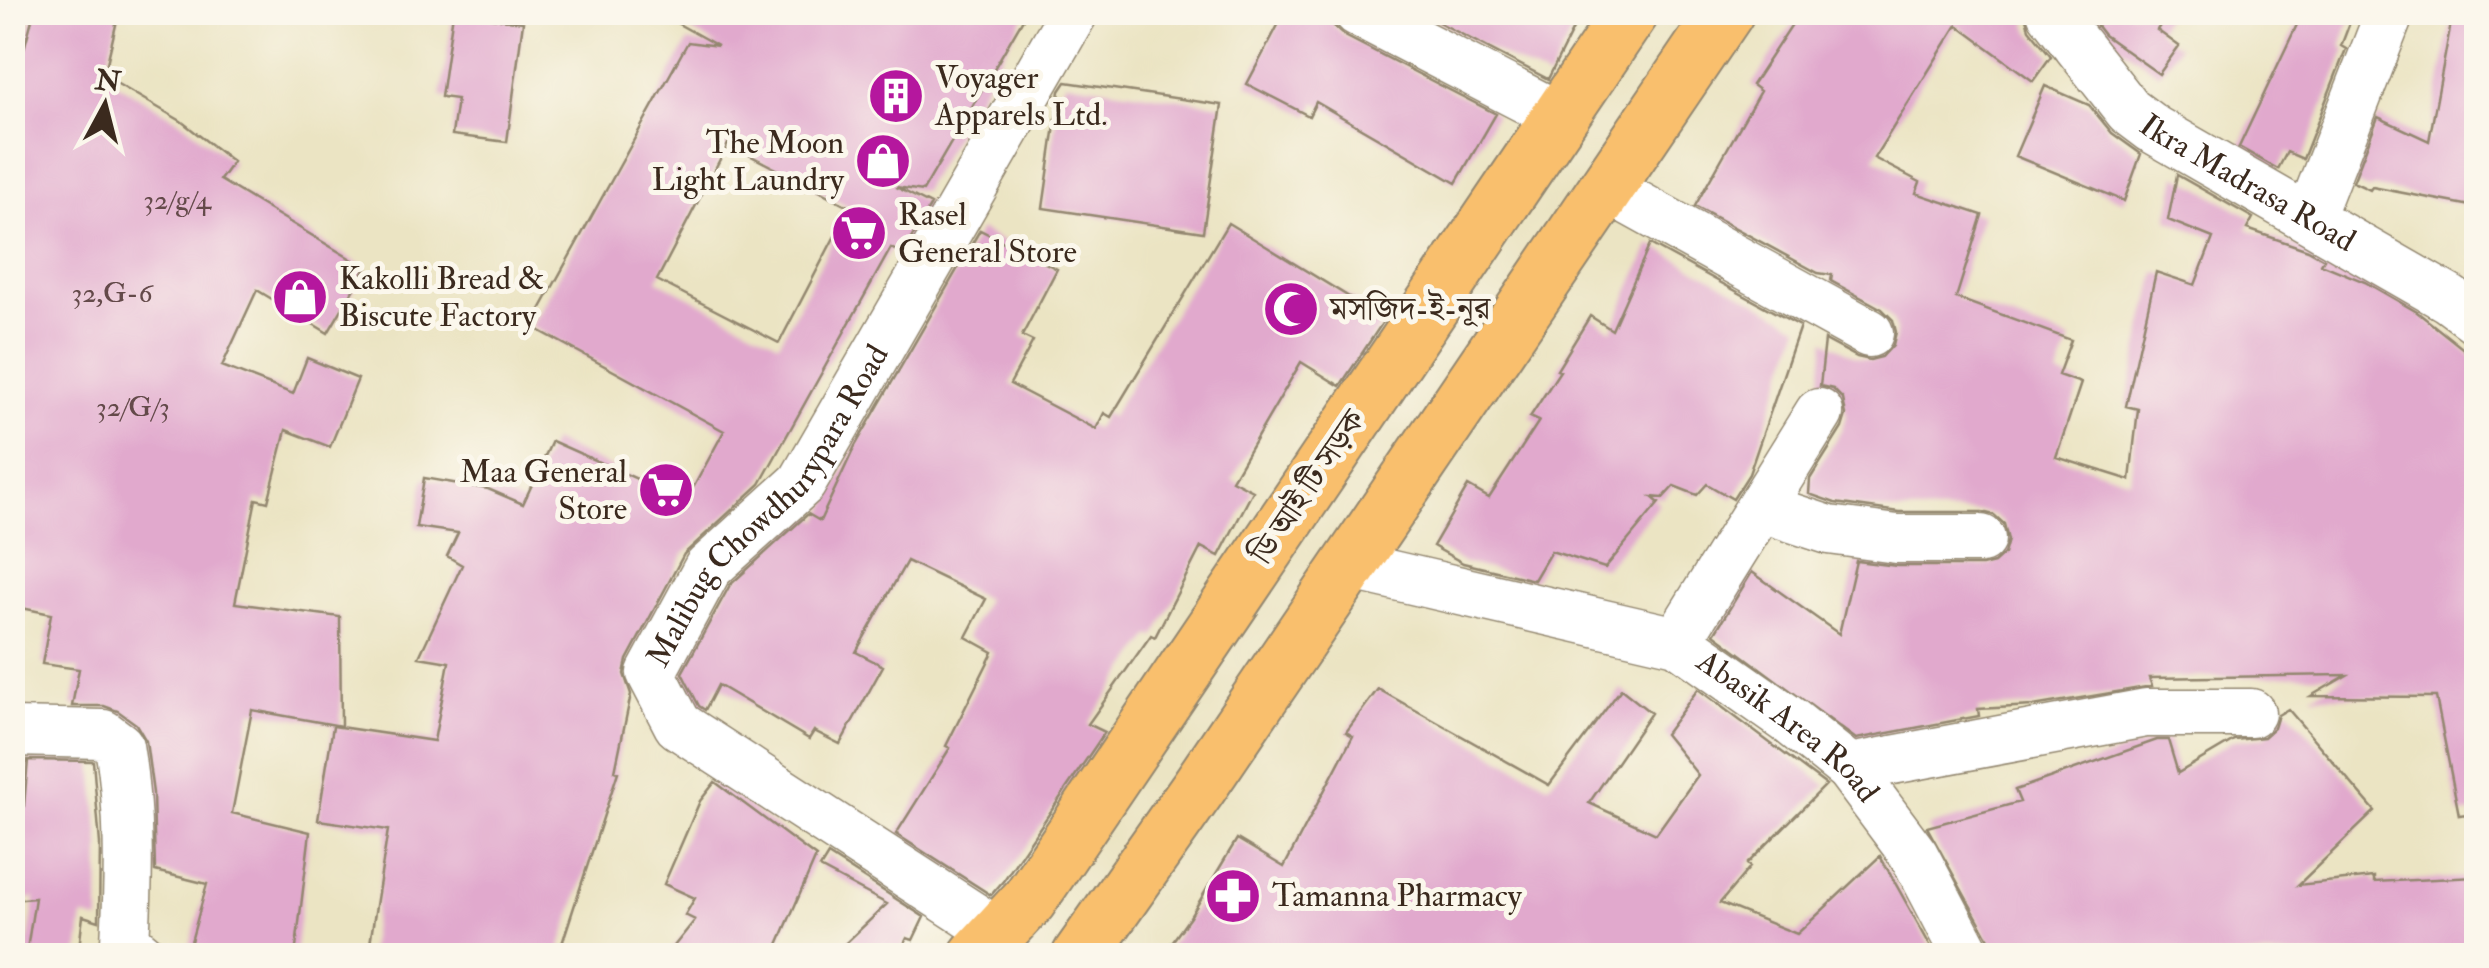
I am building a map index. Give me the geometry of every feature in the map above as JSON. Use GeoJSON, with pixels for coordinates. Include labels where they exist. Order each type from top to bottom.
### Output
{"type":"FeatureCollection","features":[{"type":"Feature","properties":{"kind":"main road","name":"ডি আই টি সড়ক"},"geometry":{"type":"LineString","coordinates":[[987,944],[1029,900],[1630,12]]}},
{"type":"Feature","properties":{"kind":"main road"},"geometry":{"type":"LineString","coordinates":[[1080,956],[1726,12]]}},
{"type":"Feature","properties":{"kind":"street","name":"Malibug Chowdhurypara Road"},"geometry":{"type":"LineString","coordinates":[[987,944],[678,725],[651,672],[708,568],[802,483],[1074,12]]}},
{"type":"Feature","properties":{"kind":"street"},"geometry":{"type":"LineString","coordinates":[[1358,12],[1559,116]]}},
{"type":"Feature","properties":{"kind":"street","name":"Ikra Madrasa Road"},"geometry":{"type":"LineString","coordinates":[[2051,12],[2129,111],[2476,318]]}},
{"type":"Feature","properties":{"kind":"street"},"geometry":{"type":"LineString","coordinates":[[2310,217],[2390,12]]}},
{"type":"Feature","properties":{"kind":"street"},"geometry":{"type":"LineString","coordinates":[[1606,188],[1869,333]]}},
{"type":"Feature","properties":{"kind":"street"},"geometry":{"type":"LineString","coordinates":[[1677,641],[1819,413]]}},
{"type":"Feature","properties":{"kind":"street"},"geometry":{"type":"LineString","coordinates":[[1762,508],[1829,530],[1897,539],[1981,539]]}},
{"type":"Feature","properties":{"kind":"street","name":"Abasik Area Road"},"geometry":{"type":"LineString","coordinates":[[1348,564],[1677,641],[1849,768],[1914,856],[1966,956]]}},
{"type":"Feature","properties":{"kind":"street"},"geometry":{"type":"LineString","coordinates":[[1849,768],[2146,713],[2251,713]]}},
{"type":"Feature","properties":{"kind":"street"},"geometry":{"type":"LineString","coordinates":[[12,732],[103,734],[119,746],[128,802],[126,942],[142,956]]}},
{"type":"Feature","properties":{"kind":"building"},"geometry":{"type":"Polygon","coordinates":[[[34,12],[119,12],[104,76],[181,121],[233,162],[220,180],[366,268],[328,333],[257,290],[222,366],[293,394],[307,358],[358,379],[330,447],[286,430],[268,502],[256,499],[235,603],[340,617],[341,726],[252,710],[232,813],[310,832],[295,956],[187,956],[207,884],[155,871],[153,793],[146,741],[136,724],[118,711],[104,706],[72,706],[79,669],[42,664],[51,614],[12,606],[12,94],[34,12]]]}},
{"type":"Feature","properties":{"kind":"building"},"geometry":{"type":"Polygon","coordinates":[[[657,12],[1027,12],[923,191],[896,187],[931,205],[902,254],[891,248],[760,484],[684,554],[627,660],[624,674],[631,694],[615,771],[618,772],[558,956],[368,956],[388,830],[318,820],[333,726],[434,741],[449,662],[419,657],[462,565],[447,556],[458,533],[416,527],[424,478],[488,489],[523,504],[552,441],[686,501],[724,431],[531,326],[688,42],[718,46],[657,12]],[[728,144],[657,280],[779,343],[850,207],[728,144]]]}},
{"type":"Feature","properties":{"kind":"building"},"geometry":{"type":"Polygon","coordinates":[[[1285,12],[1331,12],[1334,26],[1345,36],[1496,114],[1456,183],[1316,102],[1309,116],[1247,84],[1285,12]]]}},
{"type":"Feature","properties":{"kind":"building"},"geometry":{"type":"Polygon","coordinates":[[[1419,12],[1555,12],[1576,23],[1548,79],[1419,12]]]}},
{"type":"Feature","properties":{"kind":"building"},"geometry":{"type":"Polygon","coordinates":[[[1800,12],[2024,12],[2029,29],[2051,56],[2033,81],[1957,25],[1874,158],[1920,182],[1916,193],[1982,215],[1956,298],[2071,340],[2058,375],[2081,383],[2056,457],[2130,480],[2138,409],[2126,406],[2156,272],[2195,285],[2213,238],[2168,220],[2177,175],[2253,218],[2247,229],[2308,250],[2324,259],[2321,264],[2365,282],[2417,312],[2476,359],[2476,813],[2459,815],[2436,697],[2311,696],[2347,675],[2149,678],[2152,686],[2033,706],[1978,709],[1979,716],[1856,739],[1714,634],[1752,572],[1839,634],[1856,561],[1897,566],[1982,566],[1994,563],[2004,554],[2008,540],[2004,524],[1994,515],[1982,512],[1899,512],[1835,503],[1809,494],[1810,479],[1846,415],[1843,399],[1833,389],[1820,386],[1825,340],[1857,357],[1882,357],[1893,345],[1893,320],[1882,309],[1831,281],[1832,275],[1818,273],[1695,206],[1760,91],[1752,85],[1800,12]]]}},
{"type":"Feature","properties":{"kind":"building"},"geometry":{"type":"Polygon","coordinates":[[[2086,12],[2169,12],[2157,30],[2179,46],[2159,74],[2104,35],[2086,12]]]}},
{"type":"Feature","properties":{"kind":"building"},"geometry":{"type":"Polygon","coordinates":[[[2303,12],[2354,12],[2341,46],[2346,49],[2303,159],[2287,152],[2278,169],[2239,147],[2303,12]]]}},
{"type":"Feature","properties":{"kind":"building"},"geometry":{"type":"Polygon","coordinates":[[[2453,12],[2476,12],[2476,207],[2372,187],[2370,190],[2353,182],[2378,117],[2429,141],[2453,12]]]}},
{"type":"Feature","properties":{"kind":"building"},"geometry":{"type":"Polygon","coordinates":[[[453,13],[523,22],[507,142],[452,135],[457,99],[441,97],[453,13]]]}},
{"type":"Feature","properties":{"kind":"building"},"geometry":{"type":"Polygon","coordinates":[[[1066,82],[1222,105],[1203,232],[1043,208],[1060,91],[1066,82]]]}},
{"type":"Feature","properties":{"kind":"building"},"geometry":{"type":"Polygon","coordinates":[[[2045,86],[2089,105],[2112,133],[2141,154],[2124,201],[2015,156],[2045,86]]]}},
{"type":"Feature","properties":{"kind":"building"},"geometry":{"type":"Polygon","coordinates":[[[1228,223],[1385,319],[1340,386],[1301,362],[1232,480],[1253,491],[1219,556],[1201,547],[1155,637],[1151,635],[1088,724],[1105,732],[991,895],[896,834],[950,748],[946,746],[993,652],[966,637],[986,599],[907,561],[856,652],[883,666],[840,744],[814,731],[809,739],[718,685],[705,710],[699,706],[682,673],[730,585],[808,514],[820,521],[855,446],[980,230],[1057,269],[1022,336],[1033,341],[1010,384],[1096,429],[1104,413],[1111,417],[1228,223]]]}},
{"type":"Feature","properties":{"kind":"building"},"geometry":{"type":"Polygon","coordinates":[[[1650,244],[1800,326],[1749,474],[1733,499],[1707,484],[1697,495],[1674,486],[1663,498],[1652,497],[1659,503],[1605,568],[1551,551],[1534,580],[1463,563],[1433,546],[1468,486],[1489,498],[1539,421],[1530,417],[1590,316],[1612,330],[1650,244]]]}},
{"type":"Feature","properties":{"kind":"building"},"geometry":{"type":"Polygon","coordinates":[[[1378,689],[1549,785],[1621,689],[1651,713],[1589,803],[1656,834],[1698,775],[1665,734],[1698,689],[1826,785],[1747,864],[1750,867],[1720,903],[1797,934],[1880,856],[1936,956],[1162,956],[1237,839],[1284,867],[1353,736],[1346,732],[1378,689]]]}},
{"type":"Feature","properties":{"kind":"building"},"geometry":{"type":"Polygon","coordinates":[[[2288,709],[2375,811],[2298,885],[2374,877],[2374,882],[2476,877],[2476,956],[2057,956],[2051,945],[2016,956],[1994,956],[1991,943],[1927,827],[2020,802],[2015,790],[2157,740],[2168,740],[2178,773],[2234,740],[2264,737],[2274,728],[2278,715],[2288,709]]]}},
{"type":"Feature","properties":{"kind":"building"},"geometry":{"type":"Polygon","coordinates":[[[28,760],[93,761],[100,844],[99,921],[83,916],[78,956],[26,956],[35,898],[12,900],[12,828],[22,829],[28,760]]]}},
{"type":"Feature","properties":{"kind":"building"},"geometry":{"type":"Polygon","coordinates":[[[715,782],[816,857],[773,956],[666,956],[695,920],[685,915],[695,898],[664,884],[700,801],[715,782]]]}},
{"type":"Feature","properties":{"kind":"building"},"geometry":{"type":"Polygon","coordinates":[[[828,855],[924,917],[913,940],[907,938],[898,956],[832,956],[887,904],[820,868],[828,855]]]}},
{"type":"Feature","properties":{"kind":"place","name":"Voyager Apparels Ltd."},"geometry":{"type":"Point","coordinates":[896,96]}},
{"type":"Feature","properties":{"kind":"place","name":"The Moon Light Laundry"},"geometry":{"type":"Point","coordinates":[883,161]}},
{"type":"Feature","properties":{"kind":"place","name":"Rasel General Store"},"geometry":{"type":"Point","coordinates":[859,233]}},
{"type":"Feature","properties":{"kind":"place","name":"Kakolli Bread & Biscute Factory"},"geometry":{"type":"Point","coordinates":[300,297]}},
{"type":"Feature","properties":{"kind":"place","name":"মসজিদ-ই-নূর"},"geometry":{"type":"Point","coordinates":[1291,309]}},
{"type":"Feature","properties":{"kind":"place","name":"Maa General Store"},"geometry":{"type":"Point","coordinates":[666,490]}},
{"type":"Feature","properties":{"kind":"place","name":"Tamanna Pharmacy"},"geometry":{"type":"Point","coordinates":[1233,896]}}]}
